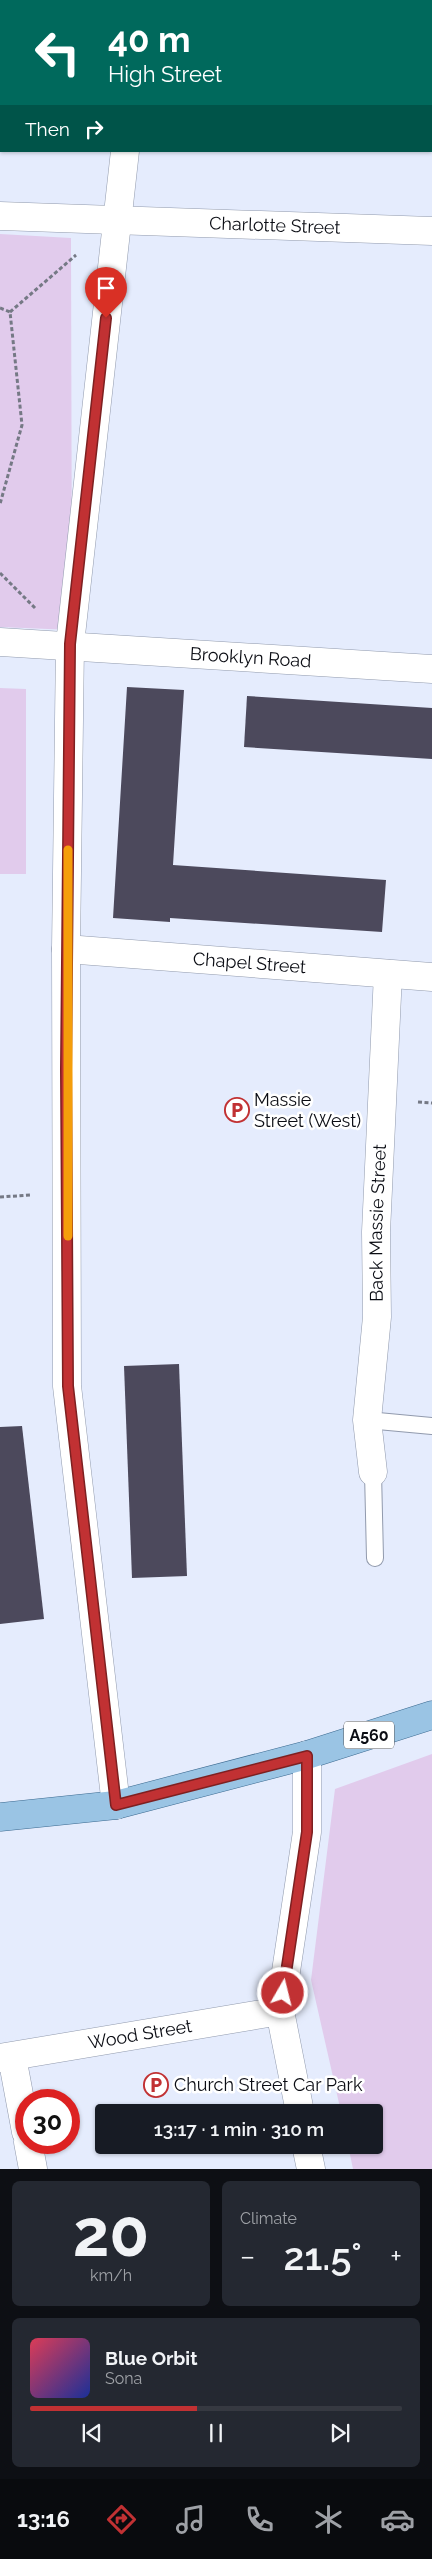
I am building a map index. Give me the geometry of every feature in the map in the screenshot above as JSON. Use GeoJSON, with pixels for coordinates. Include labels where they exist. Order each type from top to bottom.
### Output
{"type":"FeatureCollection","features":[{"type":"Feature","properties":{"kind":"main road","name":"A560"},"geometry":{"type":"LineString","coordinates":[[0,1817],[116,1805],[307,1756],[432,1715]]}},
{"type":"Feature","properties":{"kind":"street"},"geometry":{"type":"LineString","coordinates":[[116,1805],[68,1386],[66,949],[70,644],[125,152]]}},
{"type":"Feature","properties":{"kind":"street","name":"Charlotte Street"},"geometry":{"type":"LineString","coordinates":[[0,216],[432,231]]}},
{"type":"Feature","properties":{"kind":"street","name":"Brooklyn Road"},"geometry":{"type":"LineString","coordinates":[[0,642],[70,644],[432,668]]}},
{"type":"Feature","properties":{"kind":"street","name":"Chapel Street"},"geometry":{"type":"LineString","coordinates":[[66,949],[432,977]]}},
{"type":"Feature","properties":{"kind":"street","name":"Back Massie Street"},"geometry":{"type":"LineString","coordinates":[[373,1472],[367,1420],[377,1317],[376,1232],[388,974]]}},
{"type":"Feature","properties":{"kind":"street"},"geometry":{"type":"LineString","coordinates":[[298,2104],[280,2011],[307,1832],[307,1756]]}},
{"type":"Feature","properties":{"kind":"street","name":"Wood Street"},"geometry":{"type":"LineString","coordinates":[[6,2058],[280,2011]]}},
{"type":"Feature","properties":{"kind":"street"},"geometry":{"type":"LineString","coordinates":[[6,2058],[15,2091]]}},
{"type":"Feature","properties":{"kind":"street"},"geometry":{"type":"LineString","coordinates":[[30,2154],[33,2169]]}},
{"type":"Feature","properties":{"kind":"street"},"geometry":{"type":"LineString","coordinates":[[308,2154],[311,2169]]}},
{"type":"Feature","properties":{"kind":"lane"},"geometry":{"type":"LineString","coordinates":[[367,1420],[432,1426]]}},
{"type":"Feature","properties":{"kind":"lane"},"geometry":{"type":"LineString","coordinates":[[373,1472],[375,1558]]}},
{"type":"Feature","properties":{"kind":"path"},"geometry":{"type":"LineString","coordinates":[[10,312],[117,221]]}},
{"type":"Feature","properties":{"kind":"path"},"geometry":{"type":"LineString","coordinates":[[0,308],[10,312]]}},
{"type":"Feature","properties":{"kind":"path"},"geometry":{"type":"LineString","coordinates":[[0,504],[22,425],[10,312]]}},
{"type":"Feature","properties":{"kind":"shaded area"},"geometry":{"type":"Polygon","coordinates":[[[0,234],[71,238],[72,630],[0,627],[0,234]]]}},
{"type":"Feature","properties":{"kind":"shaded area"},"geometry":{"type":"Polygon","coordinates":[[[0,688],[26,689],[26,874],[0,874],[0,688]]]}},
{"type":"Feature","properties":{"kind":"shaded area"},"geometry":{"type":"Polygon","coordinates":[[[432,1754],[432,2169],[353,2169],[350,2154],[383,2154],[383,2104],[339,2104],[311,1980],[335,1789],[432,1754]]]}},
{"type":"Feature","properties":{"kind":"building"},"geometry":{"type":"Polygon","coordinates":[[[127,687],[184,690],[173,865],[386,880],[382,932],[170,918],[170,922],[113,918],[127,687]]]}},
{"type":"Feature","properties":{"kind":"building"},"geometry":{"type":"Polygon","coordinates":[[[247,696],[432,708],[432,759],[244,747],[247,696]]]}},
{"type":"Feature","properties":{"kind":"building"},"geometry":{"type":"Polygon","coordinates":[[[179,1364],[187,1576],[132,1578],[124,1366],[179,1364]]]}},
{"type":"Feature","properties":{"kind":"building"},"geometry":{"type":"Polygon","coordinates":[[[22,1426],[44,1619],[0,1624],[0,1427],[22,1426]]]}},
{"type":"Feature","properties":{"kind":"slow traffic"},"geometry":{"type":"LineString","coordinates":[[68,850],[66,1070],[68,1236]]}},
{"type":"Feature","properties":{"kind":"place","name":"Massie Street (West)"},"geometry":{"type":"Point","coordinates":[237,1110]}},
{"type":"Feature","properties":{"kind":"place","name":"Church Street Car Park"},"geometry":{"type":"Point","coordinates":[156,2085]}},
{"type":"Feature","properties":{"kind":"route"},"geometry":{"type":"LineString","coordinates":[[106,318],[70,644],[66,949],[68,1386],[116,1805],[307,1756],[307,1832],[283,1993]]}}]}
